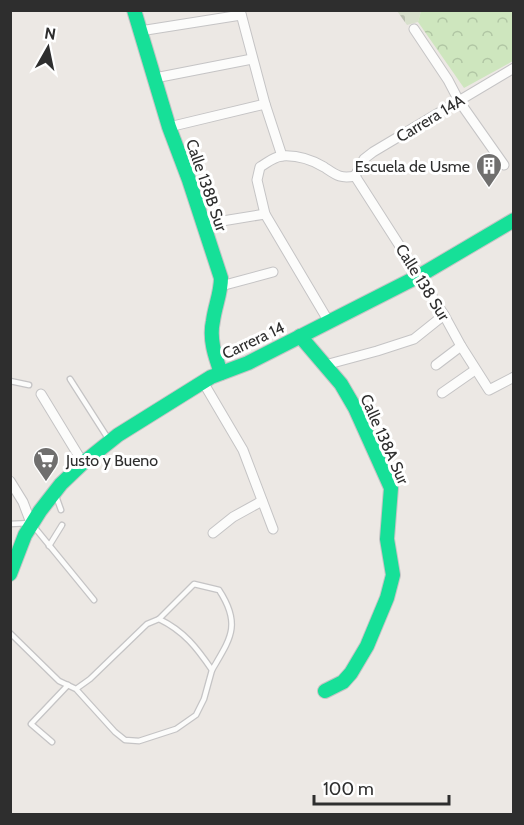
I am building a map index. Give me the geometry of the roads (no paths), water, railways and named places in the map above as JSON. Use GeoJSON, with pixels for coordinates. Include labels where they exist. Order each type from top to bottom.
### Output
{"type":"FeatureCollection","features":[{"type":"Feature","properties":{"kind":"street","name":"Calle 138B Sur"},"geometry":{"type":"LineString","coordinates":[[134,10],[170,127],[221,278],[212,327],[212,343],[221,373]]}},
{"type":"Feature","properties":{"kind":"street"},"geometry":{"type":"LineString","coordinates":[[141,31],[240,13],[282,156]]}},
{"type":"Feature","properties":{"kind":"street"},"geometry":{"type":"LineString","coordinates":[[414,29],[448,80],[459,101],[504,165]]}},
{"type":"Feature","properties":{"kind":"street"},"geometry":{"type":"LineString","coordinates":[[155,78],[252,59]]}},
{"type":"Feature","properties":{"kind":"street","name":"Carrera 14A"},"geometry":{"type":"LineString","coordinates":[[356,176],[364,159],[373,152],[513,68]]}},
{"type":"Feature","properties":{"kind":"street"},"geometry":{"type":"LineString","coordinates":[[170,127],[265,104]]}},
{"type":"Feature","properties":{"kind":"street"},"geometry":{"type":"LineString","coordinates":[[329,322],[265,214],[257,180],[260,167],[282,156],[305,159],[345,178],[356,176]]}},
{"type":"Feature","properties":{"kind":"street","name":"Calle 138 Sur"},"geometry":{"type":"LineString","coordinates":[[356,176],[489,390],[513,377]]}},
{"type":"Feature","properties":{"kind":"street"},"geometry":{"type":"LineString","coordinates":[[204,224],[265,214]]}},
{"type":"Feature","properties":{"kind":"street","name":"Carrera 14"},"geometry":{"type":"LineString","coordinates":[[10,574],[31,523],[55,492],[83,463],[110,441],[202,382],[248,363],[419,276],[513,220]]}},
{"type":"Feature","properties":{"kind":"street"},"geometry":{"type":"LineString","coordinates":[[221,286],[273,272]]}},
{"type":"Feature","properties":{"kind":"street"},"geometry":{"type":"LineString","coordinates":[[325,365],[414,339],[444,315]]}},
{"type":"Feature","properties":{"kind":"street","name":"Calle 138A Sur"},"geometry":{"type":"LineString","coordinates":[[300,336],[341,384],[355,408],[391,488],[392,498],[387,534],[387,545],[393,570],[392,581],[377,623],[358,664],[345,680],[325,692]]}},
{"type":"Feature","properties":{"kind":"street"},"geometry":{"type":"LineString","coordinates":[[436,365],[461,346]]}},
{"type":"Feature","properties":{"kind":"street"},"geometry":{"type":"LineString","coordinates":[[442,393],[476,370]]}},
{"type":"Feature","properties":{"kind":"street"},"geometry":{"type":"LineString","coordinates":[[202,382],[243,450],[273,530]]}},
{"type":"Feature","properties":{"kind":"street"},"geometry":{"type":"LineString","coordinates":[[41,394],[83,463]]}},
{"type":"Feature","properties":{"kind":"street"},"geometry":{"type":"LineString","coordinates":[[10,481],[23,502],[31,523]]}},
{"type":"Feature","properties":{"kind":"street"},"geometry":{"type":"LineString","coordinates":[[213,533],[233,517],[262,501]]}},
{"type":"Feature","properties":{"kind":"lane"},"geometry":{"type":"LineString","coordinates":[[70,379],[110,441]]}},
{"type":"Feature","properties":{"kind":"lane"},"geometry":{"type":"LineString","coordinates":[[10,381],[29,386]]}},
{"type":"Feature","properties":{"kind":"lane"},"geometry":{"type":"LineString","coordinates":[[55,492],[61,510]]}},
{"type":"Feature","properties":{"kind":"lane"},"geometry":{"type":"LineString","coordinates":[[10,524],[31,523],[94,600]]}},
{"type":"Feature","properties":{"kind":"lane"},"geometry":{"type":"LineString","coordinates":[[49,546],[62,525]]}},
{"type":"Feature","properties":{"kind":"lane"},"geometry":{"type":"LineString","coordinates":[[10,633],[59,681],[76,689],[115,732],[125,740],[139,741],[176,729],[196,716],[204,699],[212,670],[229,641],[232,626],[228,607],[219,590],[194,584],[159,619],[147,624],[90,679],[76,689]]}},
{"type":"Feature","properties":{"kind":"lane"},"geometry":{"type":"LineString","coordinates":[[159,619],[174,626],[197,647],[212,670]]}},
{"type":"Feature","properties":{"kind":"lane"},"geometry":{"type":"LineString","coordinates":[[52,742],[31,724],[68,685]]}},
{"type":"Feature","properties":{"kind":"place","name":"Escuela de Usme"},"geometry":{"type":"Point","coordinates":[489,189]}},
{"type":"Feature","properties":{"kind":"place","name":"Justo y Bueno"},"geometry":{"type":"Point","coordinates":[46,483]}}]}
